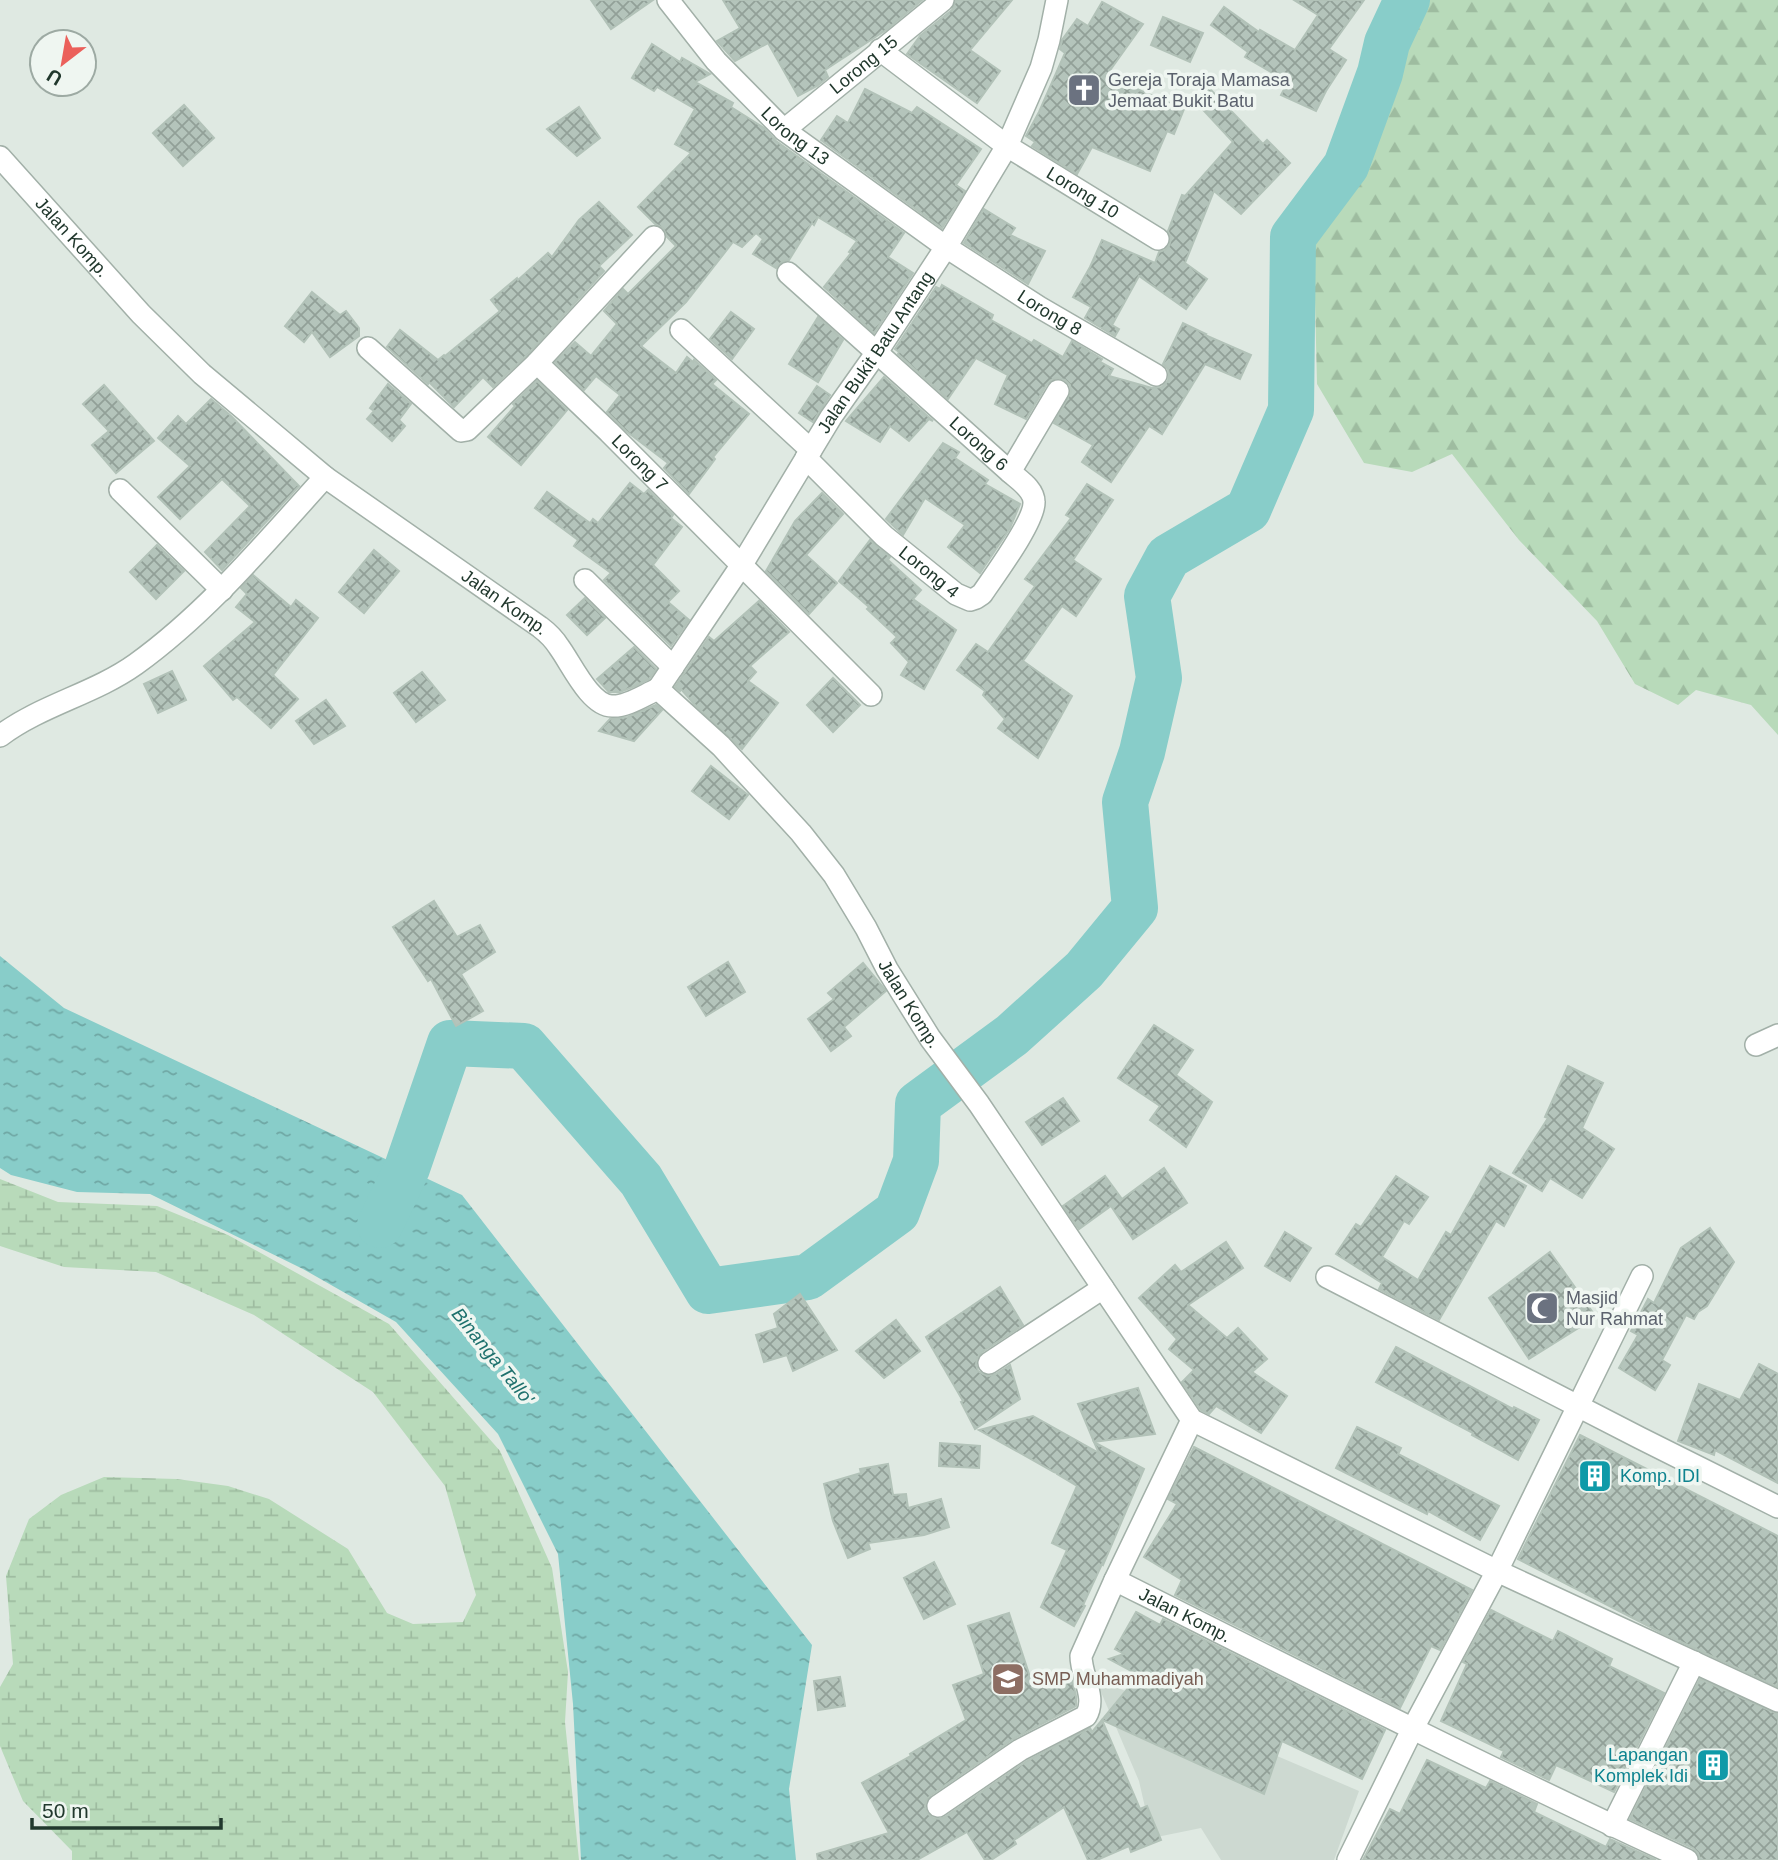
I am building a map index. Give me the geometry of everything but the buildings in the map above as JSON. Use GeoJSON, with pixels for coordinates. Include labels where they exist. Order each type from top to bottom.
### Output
{"type":"FeatureCollection","features":[{"type":"Feature","properties":{"kind":"street","name":"Lorong 13"},"geometry":{"type":"LineString","coordinates":[[668,0],[716,61],[784,130],[946,247]]}},
{"type":"Feature","properties":{"kind":"street","name":"Lorong 15"},"geometry":{"type":"LineString","coordinates":[[784,130],[943,0]]}},
{"type":"Feature","properties":{"kind":"street","name":"Jalan Bukit Batu Antang"},"geometry":{"type":"LineString","coordinates":[[658,689],[741,566],[831,417],[946,247],[1007,146],[1041,68],[1057,0]]}},
{"type":"Feature","properties":{"kind":"street","name":"Lorong 10"},"geometry":{"type":"LineString","coordinates":[[880,50],[1007,146],[1158,239]]}},
{"type":"Feature","properties":{"kind":"street","name":"Jalan Komp."},"geometry":{"type":"LineString","coordinates":[[0,157],[141,314],[202,374],[325,477],[551,636],[594,698],[603,704],[624,705],[658,689],[722,746],[834,876],[930,1038],[979,1104],[1103,1288]]}},
{"type":"Feature","properties":{"kind":"street"},"geometry":{"type":"LineString","coordinates":[[368,348],[461,431],[467,430],[537,363],[654,237]]}},
{"type":"Feature","properties":{"kind":"street","name":"Lorong 8"},"geometry":{"type":"LineString","coordinates":[[946,247],[1039,307],[1156,375]]}},
{"type":"Feature","properties":{"kind":"street","name":"Lorong 6"},"geometry":{"type":"LineString","coordinates":[[788,273],[1010,472],[1058,391]]}},
{"type":"Feature","properties":{"kind":"street"},"geometry":{"type":"LineString","coordinates":[[681,330],[808,454]]}},
{"type":"Feature","properties":{"kind":"street","name":"Lorong 7"},"geometry":{"type":"LineString","coordinates":[[537,363],[610,432],[870,695]]}},
{"type":"Feature","properties":{"kind":"street","name":"Lorong 4"},"geometry":{"type":"LineString","coordinates":[[808,454],[884,536],[956,594],[970,600],[982,594],[1032,513],[1032,495],[1010,472]]}},
{"type":"Feature","properties":{"kind":"street"},"geometry":{"type":"LineString","coordinates":[[0,736],[32,716],[136,664],[175,634],[222,590],[325,477]]}},
{"type":"Feature","properties":{"kind":"street"},"geometry":{"type":"LineString","coordinates":[[120,490],[222,590]]}},
{"type":"Feature","properties":{"kind":"street"},"geometry":{"type":"LineString","coordinates":[[585,580],[673,667]]}},
{"type":"Feature","properties":{"kind":"street"},"geometry":{"type":"LineString","coordinates":[[1756,1045],[1778,1035]]}},
{"type":"Feature","properties":{"kind":"street"},"geometry":{"type":"LineString","coordinates":[[1348,1860],[1412,1730],[1497,1571],[1642,1276]]}},
{"type":"Feature","properties":{"kind":"street"},"geometry":{"type":"LineString","coordinates":[[1327,1277],[1778,1507]]}},
{"type":"Feature","properties":{"kind":"street"},"geometry":{"type":"LineString","coordinates":[[989,1363],[1103,1288],[1192,1420],[1497,1571],[1778,1701]]}},
{"type":"Feature","properties":{"kind":"street"},"geometry":{"type":"LineString","coordinates":[[938,1806],[1020,1750],[1086,1716],[1091,1705],[1081,1656],[1192,1420]]}},
{"type":"Feature","properties":{"kind":"street","name":"Jalan Komp."},"geometry":{"type":"LineString","coordinates":[[1115,1580],[1412,1730],[1687,1860]]}},
{"type":"Feature","properties":{"kind":"street"},"geometry":{"type":"LineString","coordinates":[[1612,1826],[1694,1662]]}},
{"type":"Feature","properties":{"kind":"shaded area"},"geometry":{"type":"Polygon","coordinates":[[[1095,1678],[1359,1791],[1334,1860],[1221,1860],[1201,1828],[1152,1838],[1139,1781],[1095,1678]]]}},
{"type":"Feature","properties":{"kind":"green space"},"geometry":{"type":"Polygon","coordinates":[[[1389,0],[1778,0],[1778,735],[1751,705],[1696,690],[1678,705],[1635,684],[1597,621],[1519,540],[1452,454],[1412,472],[1364,463],[1317,384],[1315,300],[1308,238],[1359,164],[1389,0]]]}},
{"type":"Feature","properties":{"kind":"green space"},"geometry":{"type":"Polygon","coordinates":[[[0,1179],[58,1202],[157,1206],[228,1235],[389,1324],[500,1451],[552,1568],[568,1672],[565,1722],[579,1860],[72,1860],[72,1851],[23,1801],[0,1746],[0,1687],[13,1664],[6,1576],[29,1519],[61,1495],[104,1477],[177,1479],[228,1486],[269,1499],[348,1549],[387,1613],[413,1624],[463,1622],[476,1595],[445,1486],[373,1392],[254,1315],[156,1272],[64,1267],[0,1246],[0,1179]]]}},
{"type":"Feature","properties":{"kind":"water","name":"Binanga Tallo'"},"geometry":{"type":"Polygon","coordinates":[[[0,956],[64,1008],[462,1195],[812,1645],[789,1789],[796,1860],[581,1860],[573,1704],[558,1554],[498,1434],[396,1322],[303,1269],[150,1194],[77,1192],[11,1175],[0,1168],[0,956]]]}},
{"type":"Feature","properties":{"kind":"waterway"},"geometry":{"type":"LineString","coordinates":[[380,1225],[407,1168],[450,1043],[524,1046],[641,1180],[708,1291],[808,1277],[897,1212],[916,1161],[918,1104],[1012,1035],[1084,970],[1135,908],[1125,802],[1142,752],[1159,678],[1147,596],[1168,557],[1248,510],[1291,410],[1293,237],[1346,166],[1380,73],[1387,43],[1407,0]]}},
{"type":"Feature","properties":{"kind":"place","name":"Gereja Toraja Mamasa Jemaat Bukit Batu"},"geometry":{"type":"Point","coordinates":[1084,90]}},
{"type":"Feature","properties":{"kind":"place","name":"Masjid Nur Rahmat"},"geometry":{"type":"Point","coordinates":[1542,1308]}},
{"type":"Feature","properties":{"kind":"place","name":"Komp. IDI"},"geometry":{"type":"Point","coordinates":[1595,1476]}},
{"type":"Feature","properties":{"kind":"place","name":"SMP Muhammadiyah"},"geometry":{"type":"Point","coordinates":[1008,1679]}},
{"type":"Feature","properties":{"kind":"place","name":"Lapangan Komplek Idi"},"geometry":{"type":"Point","coordinates":[1713,1765]}}]}
